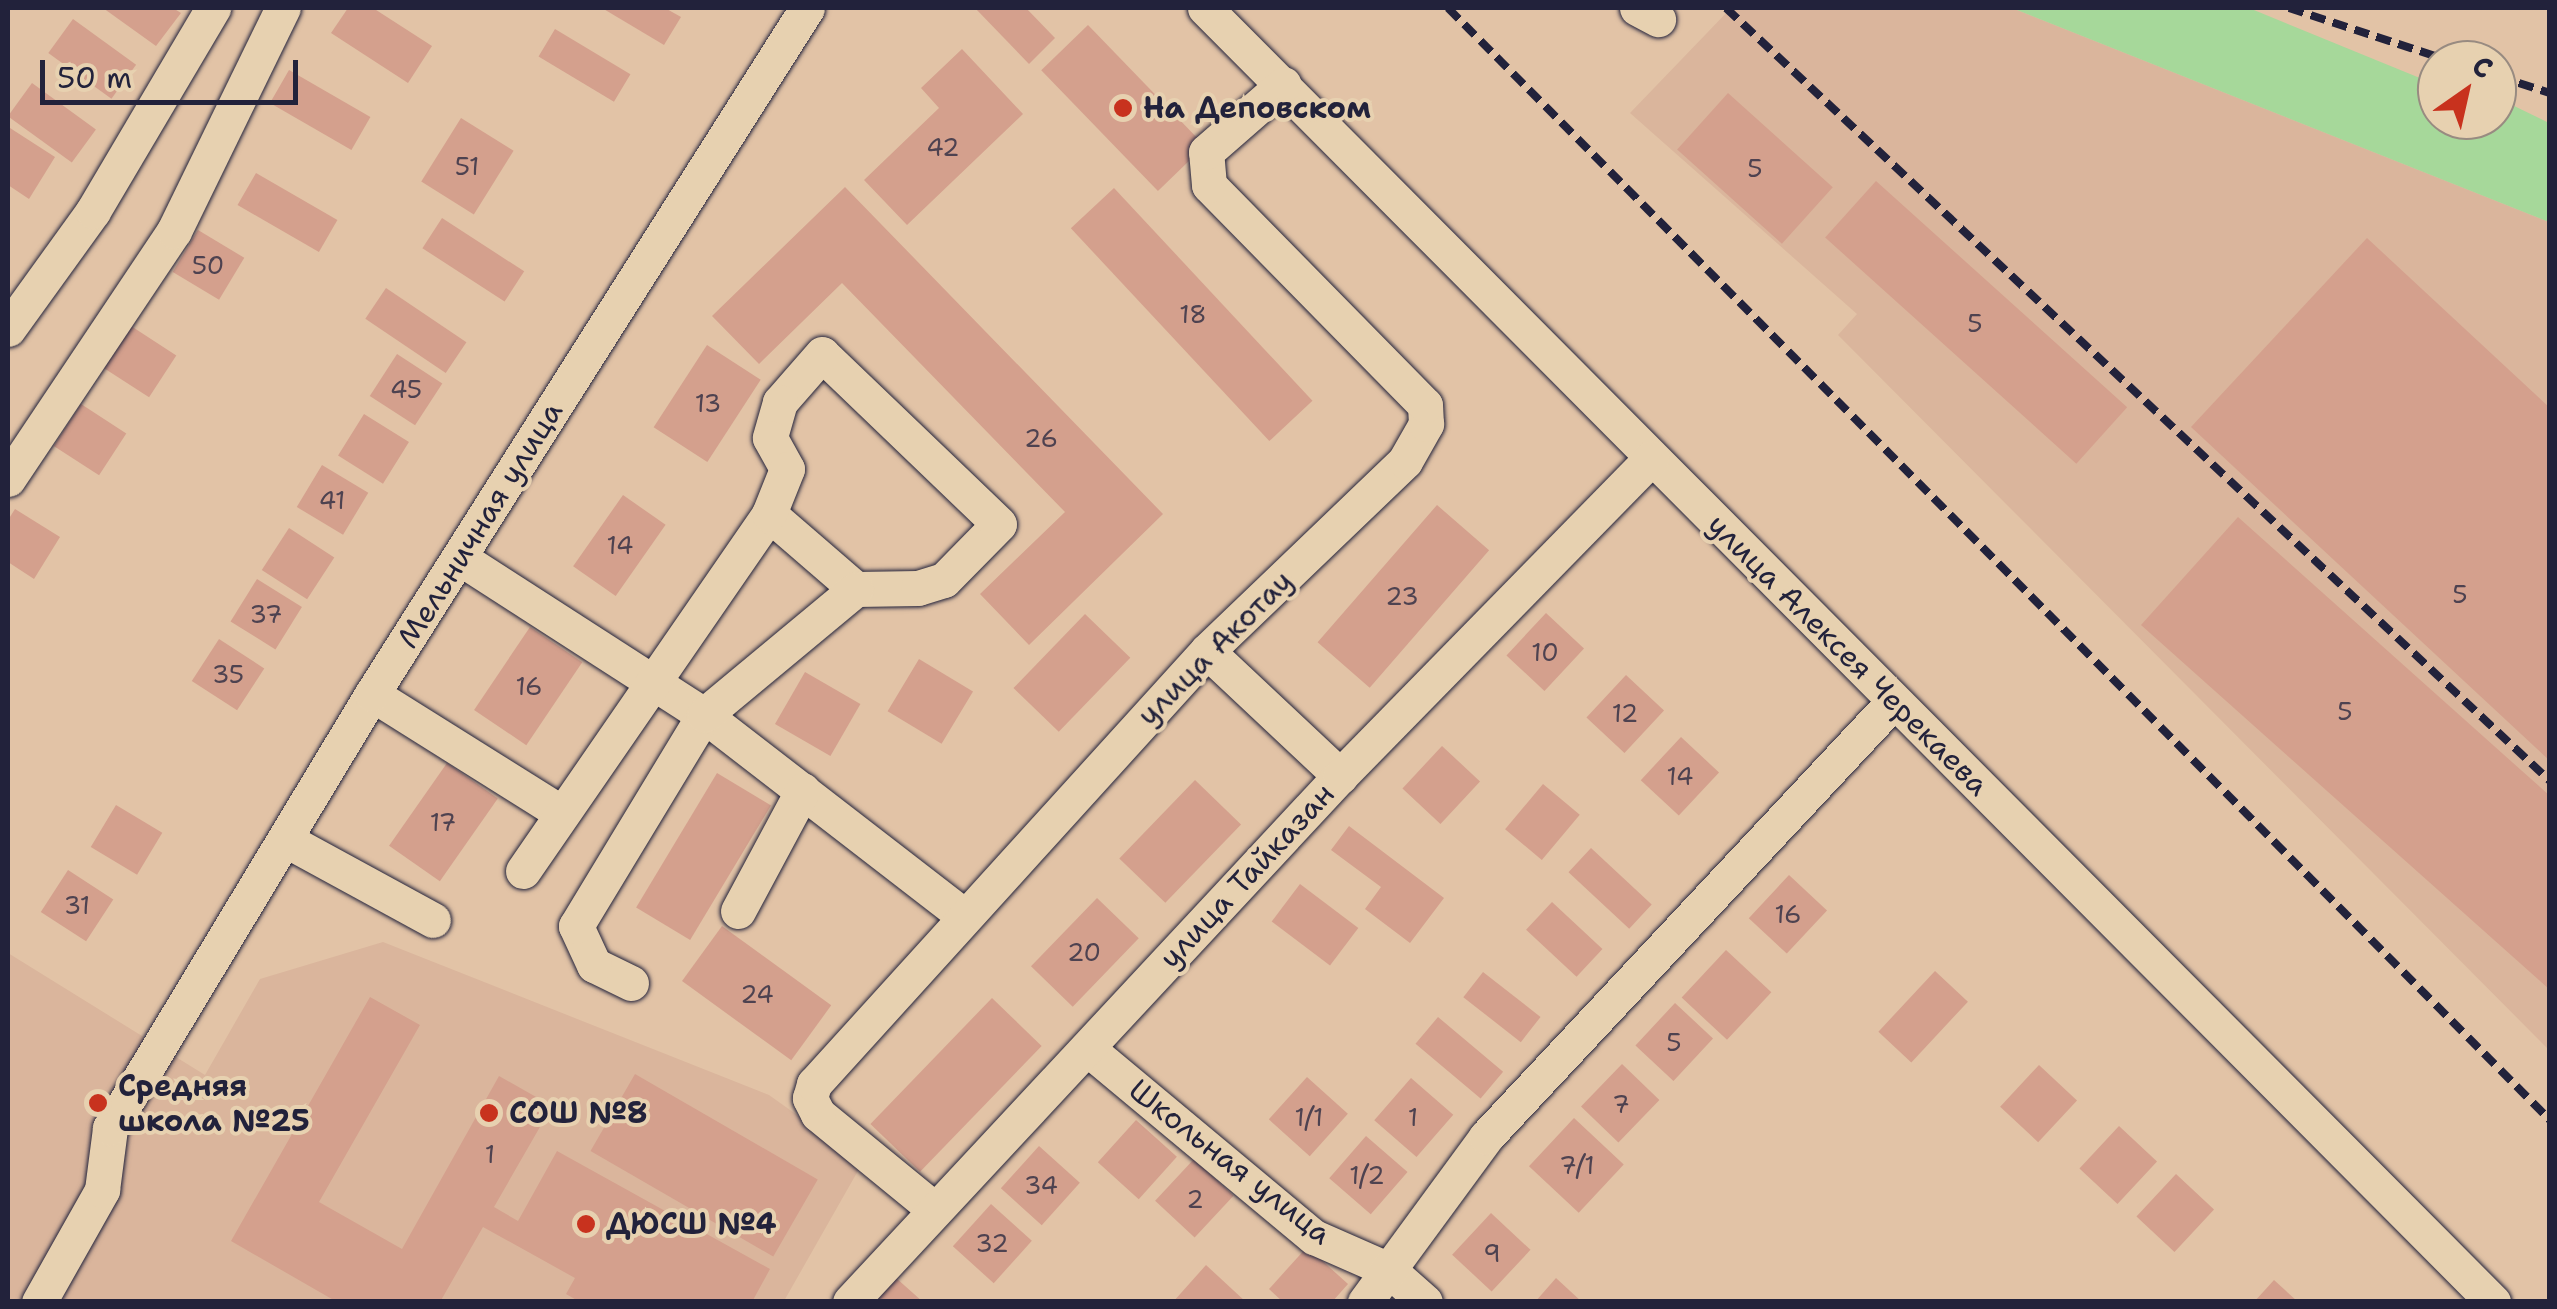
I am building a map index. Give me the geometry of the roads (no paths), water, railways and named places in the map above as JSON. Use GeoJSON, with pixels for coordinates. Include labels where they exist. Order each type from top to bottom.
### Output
{"type":"FeatureCollection","features":[{"type":"Feature","properties":{"kind":"street"},"geometry":{"type":"LineString","coordinates":[[8,328],[93,211],[212,8]]}},
{"type":"Feature","properties":{"kind":"street"},"geometry":{"type":"LineString","coordinates":[[8,478],[174,232],[284,8]]}},
{"type":"Feature","properties":{"kind":"street","name":"Мельничная улица"},"geometry":{"type":"LineString","coordinates":[[39,1302],[102,1190],[110,1128],[288,841],[372,694],[807,8]]}},
{"type":"Feature","properties":{"kind":"street","name":"улица Алексея Черекаева"},"geometry":{"type":"LineString","coordinates":[[1206,8],[2493,1302]]}},
{"type":"Feature","properties":{"kind":"street","name":"улица Акотау"},"geometry":{"type":"LineString","coordinates":[[934,1209],[818,1114],[810,1098],[814,1084],[1207,651],[1406,461],[1426,424],[1425,405],[1209,185],[1206,152],[1284,84]]}},
{"type":"Feature","properties":{"kind":"street"},"geometry":{"type":"LineString","coordinates":[[523,870],[769,514],[787,469],[770,438],[780,402],[822,354],[999,524],[944,580],[918,588],[856,589],[704,715],[576,926],[594,965],[631,983]]}},
{"type":"Feature","properties":{"kind":"street","name":"улица Тайказан"},"geometry":{"type":"LineString","coordinates":[[850,1302],[1340,776],[1651,458]]}},
{"type":"Feature","properties":{"kind":"street"},"geometry":{"type":"LineString","coordinates":[[769,514],[856,589]]}},
{"type":"Feature","properties":{"kind":"street"},"geometry":{"type":"LineString","coordinates":[[460,558],[563,620],[650,684],[704,715],[964,916]]}},
{"type":"Feature","properties":{"kind":"street"},"geometry":{"type":"LineString","coordinates":[[1207,651],[1340,776]]}},
{"type":"Feature","properties":{"kind":"street"},"geometry":{"type":"LineString","coordinates":[[372,694],[562,813]]}},
{"type":"Feature","properties":{"kind":"street"},"geometry":{"type":"LineString","coordinates":[[1366,1302],[1486,1137],[1894,702]]}},
{"type":"Feature","properties":{"kind":"street"},"geometry":{"type":"LineString","coordinates":[[738,911],[804,790]]}},
{"type":"Feature","properties":{"kind":"street"},"geometry":{"type":"LineString","coordinates":[[288,841],[434,920]]}},
{"type":"Feature","properties":{"kind":"street","name":"Школьная улица"},"geometry":{"type":"LineString","coordinates":[[1088,1049],[1314,1237],[1389,1270],[1425,1302]]}},
{"type":"Feature","properties":{"kind":"railway"},"geometry":{"type":"LineString","coordinates":[[1448,8],[2550,1120]]}},
{"type":"Feature","properties":{"kind":"railway"},"geometry":{"type":"LineString","coordinates":[[1726,8],[2550,781]]}},
{"type":"Feature","properties":{"kind":"railway"},"geometry":{"type":"LineString","coordinates":[[2289,8],[2417,50]]}},
{"type":"Feature","properties":{"kind":"railway"},"geometry":{"type":"LineString","coordinates":[[2517,82],[2550,93]]}},
{"type":"Feature","properties":{"kind":"place","name":"На Деповском"},"geometry":{"type":"Point","coordinates":[1123,108]}},
{"type":"Feature","properties":{"kind":"place","name":"Средняя школа №25"},"geometry":{"type":"Point","coordinates":[98,1103]}},
{"type":"Feature","properties":{"kind":"place","name":"СОШ №8"},"geometry":{"type":"Point","coordinates":[489,1113]}},
{"type":"Feature","properties":{"kind":"place","name":"ДЮСШ №4"},"geometry":{"type":"Point","coordinates":[586,1224]}}]}
